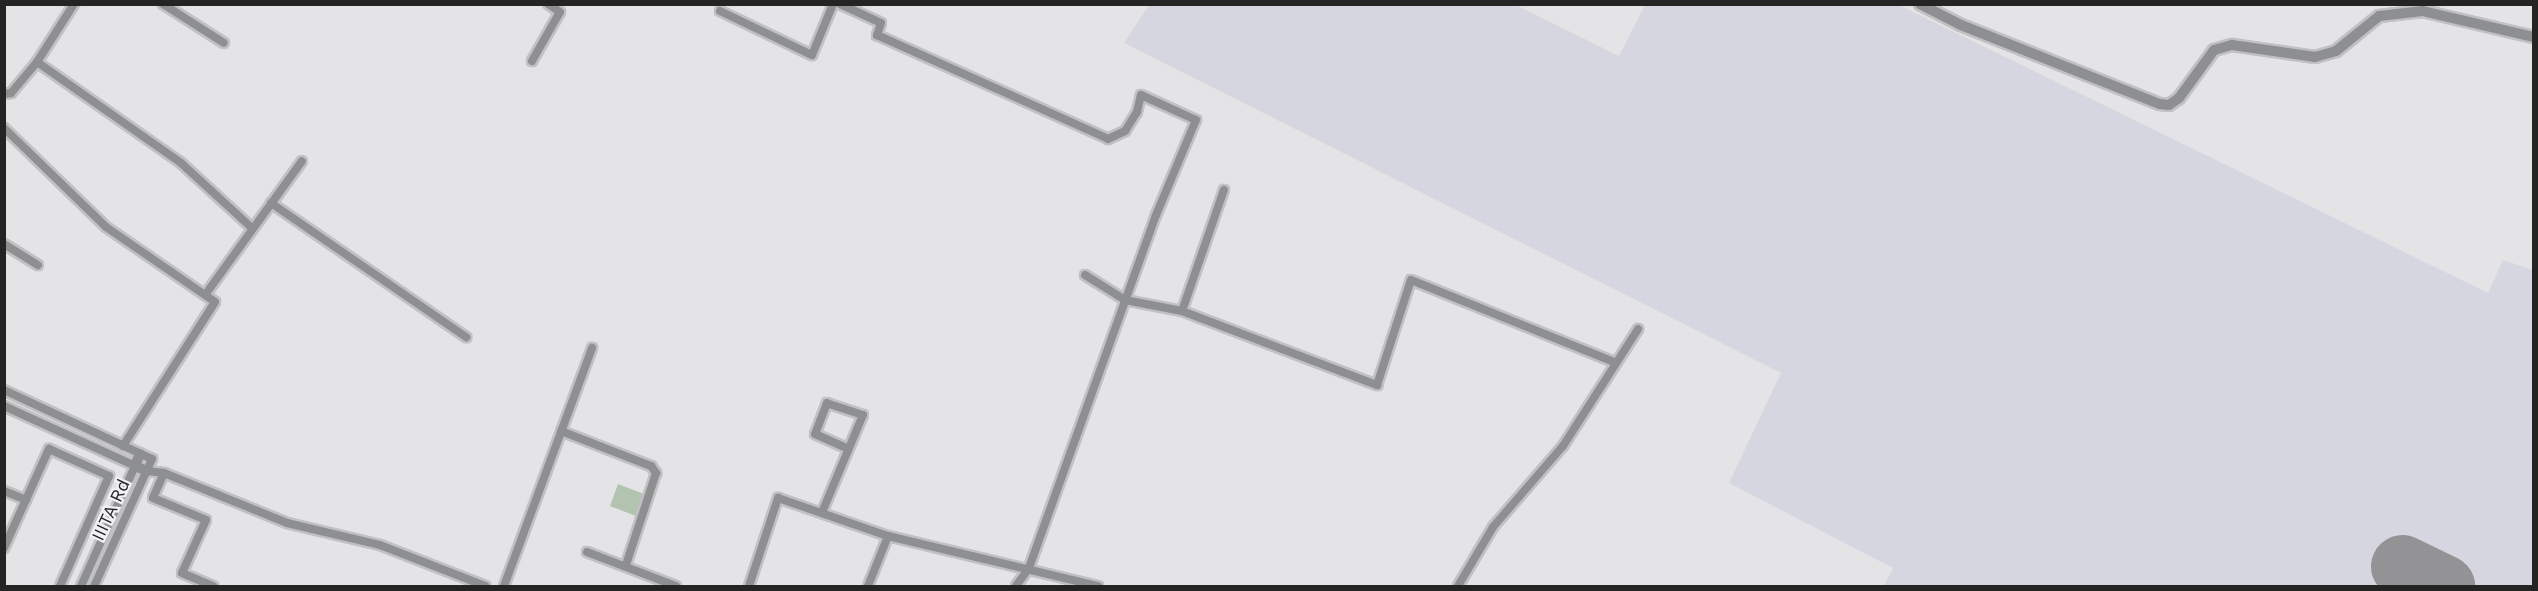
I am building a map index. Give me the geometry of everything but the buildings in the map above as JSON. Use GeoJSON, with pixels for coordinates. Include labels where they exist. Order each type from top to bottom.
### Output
{"type":"FeatureCollection","features":[{"type":"Feature","properties":{"kind":"street"},"geometry":{"type":"LineString","coordinates":[[4,94],[37,62],[74,4]]}},
{"type":"Feature","properties":{"kind":"street"},"geometry":{"type":"LineString","coordinates":[[163,4],[224,44]]}},
{"type":"Feature","properties":{"kind":"street"},"geometry":{"type":"LineString","coordinates":[[532,61],[560,12],[548,4]]}},
{"type":"Feature","properties":{"kind":"street"},"geometry":{"type":"LineString","coordinates":[[720,11],[812,55],[833,4]]}},
{"type":"Feature","properties":{"kind":"street"},"geometry":{"type":"LineString","coordinates":[[840,4],[881,23],[877,35],[1108,139],[1125,130],[1137,112],[1141,95],[1196,120],[1125,300],[1029,567],[1016,586]]}},
{"type":"Feature","properties":{"kind":"street"},"geometry":{"type":"LineString","coordinates":[[1925,6],[2160,104],[2169,105],[2180,98],[2214,50],[2232,45],[2315,57],[2336,51],[2379,16],[2423,11],[2534,37]]}},
{"type":"Feature","properties":{"kind":"street"},"geometry":{"type":"LineString","coordinates":[[37,62],[182,163],[252,228]]}},
{"type":"Feature","properties":{"kind":"street"},"geometry":{"type":"LineString","coordinates":[[4,128],[106,227],[214,302],[123,446]]}},
{"type":"Feature","properties":{"kind":"street"},"geometry":{"type":"LineString","coordinates":[[205,295],[302,160]]}},
{"type":"Feature","properties":{"kind":"street"},"geometry":{"type":"LineString","coordinates":[[1182,311],[1224,190]]}},
{"type":"Feature","properties":{"kind":"street"},"geometry":{"type":"LineString","coordinates":[[271,203],[466,337]]}},
{"type":"Feature","properties":{"kind":"street"},"geometry":{"type":"LineString","coordinates":[[4,244],[38,265]]}},
{"type":"Feature","properties":{"kind":"street"},"geometry":{"type":"LineString","coordinates":[[1085,275],[1125,300],[1182,311],[1377,385],[1411,280],[1616,363]]}},
{"type":"Feature","properties":{"kind":"street"},"geometry":{"type":"LineString","coordinates":[[1458,586],[1493,527],[1563,446],[1638,329]]}},
{"type":"Feature","properties":{"kind":"street"},"geometry":{"type":"LineString","coordinates":[[504,586],[592,348]]}},
{"type":"Feature","properties":{"kind":"street"},"geometry":{"type":"LineString","coordinates":[[4,390],[152,459],[164,473]]}},
{"type":"Feature","properties":{"kind":"street"},"geometry":{"type":"LineString","coordinates":[[823,510],[847,448],[863,415],[827,403],[815,434],[847,448]]}},
{"type":"Feature","properties":{"kind":"street","name":"IIITA Rd"},"geometry":{"type":"LineString","coordinates":[[4,406],[135,466]]}},
{"type":"Feature","properties":{"kind":"street"},"geometry":{"type":"LineString","coordinates":[[561,431],[651,466],[656,473],[626,565]]}},
{"type":"Feature","properties":{"kind":"street"},"geometry":{"type":"LineString","coordinates":[[4,548],[49,450],[109,476],[60,586]]}},
{"type":"Feature","properties":{"kind":"street","name":"IIITA Rd"},"geometry":{"type":"LineString","coordinates":[[81,586],[140,454]]}},
{"type":"Feature","properties":{"kind":"street","name":"IIITA Rd"},"geometry":{"type":"LineString","coordinates":[[94,586],[152,459]]}},
{"type":"Feature","properties":{"kind":"street"},"geometry":{"type":"LineString","coordinates":[[135,466],[147,471],[164,473],[287,523],[380,545],[485,586]]}},
{"type":"Feature","properties":{"kind":"street"},"geometry":{"type":"LineString","coordinates":[[164,473],[153,498],[206,520],[182,573],[213,586]]}},
{"type":"Feature","properties":{"kind":"street"},"geometry":{"type":"LineString","coordinates":[[4,491],[26,500]]}},
{"type":"Feature","properties":{"kind":"street"},"geometry":{"type":"LineString","coordinates":[[749,586],[778,498],[823,510],[888,536],[1029,567],[1098,586]]}},
{"type":"Feature","properties":{"kind":"street"},"geometry":{"type":"LineString","coordinates":[[868,586],[888,536]]}},
{"type":"Feature","properties":{"kind":"street"},"geometry":{"type":"LineString","coordinates":[[586,552],[626,565],[676,586]]}},
{"type":"Feature","properties":{"kind":"shaded area"},"geometry":{"type":"Polygon","coordinates":[[[1149,5],[1516,5],[1619,56],[1645,5],[1899,5],[2488,293],[2503,260],[2533,270],[2533,586],[1884,586],[1893,568],[1729,483],[1781,373],[1124,43],[1149,5]]]}},
{"type":"Feature","properties":{"kind":"green space"},"geometry":{"type":"Polygon","coordinates":[[[618,484],[644,494],[636,516],[610,506],[618,484]]]}},
{"type":"Feature","properties":{"kind":"runway"},"geometry":{"type":"LineString","coordinates":[[2402,566],[2443,586]]}}]}
